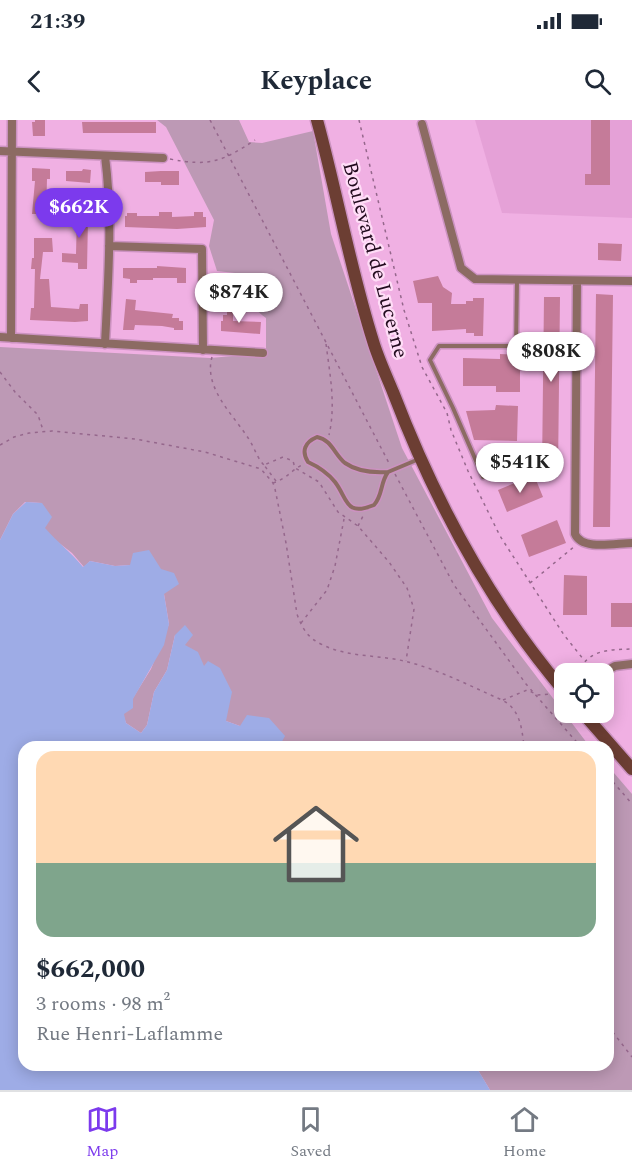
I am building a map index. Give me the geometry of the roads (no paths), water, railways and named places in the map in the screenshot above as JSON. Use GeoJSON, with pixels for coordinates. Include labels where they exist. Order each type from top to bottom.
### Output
{"type":"FeatureCollection","features":[{"type":"Feature","properties":{"kind":"main road","name":"Boulevard de Lucerne"},"geometry":{"type":"LineString","coordinates":[[318,120],[374,344],[429,480],[484,580],[554,683]]}},
{"type":"Feature","properties":{"kind":"main road"},"geometry":{"type":"LineString","coordinates":[[592,723],[607,741]]}},
{"type":"Feature","properties":{"kind":"main road"},"geometry":{"type":"LineString","coordinates":[[614,748],[632,769]]}},
{"type":"Feature","properties":{"kind":"street"},"geometry":{"type":"LineString","coordinates":[[11,338],[12,120]]}},
{"type":"Feature","properties":{"kind":"street"},"geometry":{"type":"LineString","coordinates":[[422,124],[461,268],[475,279],[632,281]]}},
{"type":"Feature","properties":{"kind":"street"},"geometry":{"type":"LineString","coordinates":[[0,151],[163,158]]}},
{"type":"Feature","properties":{"kind":"street"},"geometry":{"type":"LineString","coordinates":[[105,156],[109,246],[105,344]]}},
{"type":"Feature","properties":{"kind":"street"},"geometry":{"type":"LineString","coordinates":[[109,246],[202,249],[203,350]]}},
{"type":"Feature","properties":{"kind":"street"},"geometry":{"type":"LineString","coordinates":[[577,281],[574,528],[580,541],[598,544],[632,543]]}},
{"type":"Feature","properties":{"kind":"street"},"geometry":{"type":"LineString","coordinates":[[0,337],[263,353]]}},
{"type":"Feature","properties":{"kind":"street"},"geometry":{"type":"LineString","coordinates":[[614,667],[632,664]]}},
{"type":"Feature","properties":{"kind":"lane"},"geometry":{"type":"LineString","coordinates":[[496,472],[483,477],[430,360],[439,346],[516,346],[517,280]]}},
{"type":"Feature","properties":{"kind":"lane"},"geometry":{"type":"LineString","coordinates":[[390,471],[382,482],[379,500],[366,508],[352,507],[346,504],[337,485],[327,473],[308,462],[304,454],[306,444],[317,438],[328,442],[352,467],[366,471],[390,471],[420,458]]}},
{"type":"Feature","properties":{"kind":"water"},"geometry":{"type":"Polygon","coordinates":[[[26,502],[42,503],[52,517],[45,528],[83,567],[90,561],[115,566],[130,565],[133,553],[149,550],[161,569],[174,573],[179,584],[164,594],[169,624],[164,645],[133,699],[133,708],[124,714],[126,723],[141,733],[147,725],[154,692],[167,670],[175,635],[185,625],[193,635],[185,645],[198,652],[204,666],[208,661],[220,668],[232,692],[226,721],[240,726],[247,715],[269,718],[285,736],[282,741],[18,741],[18,1071],[479,1071],[490,1090],[0,1090],[0,540],[13,514],[26,502]]]}}]}
